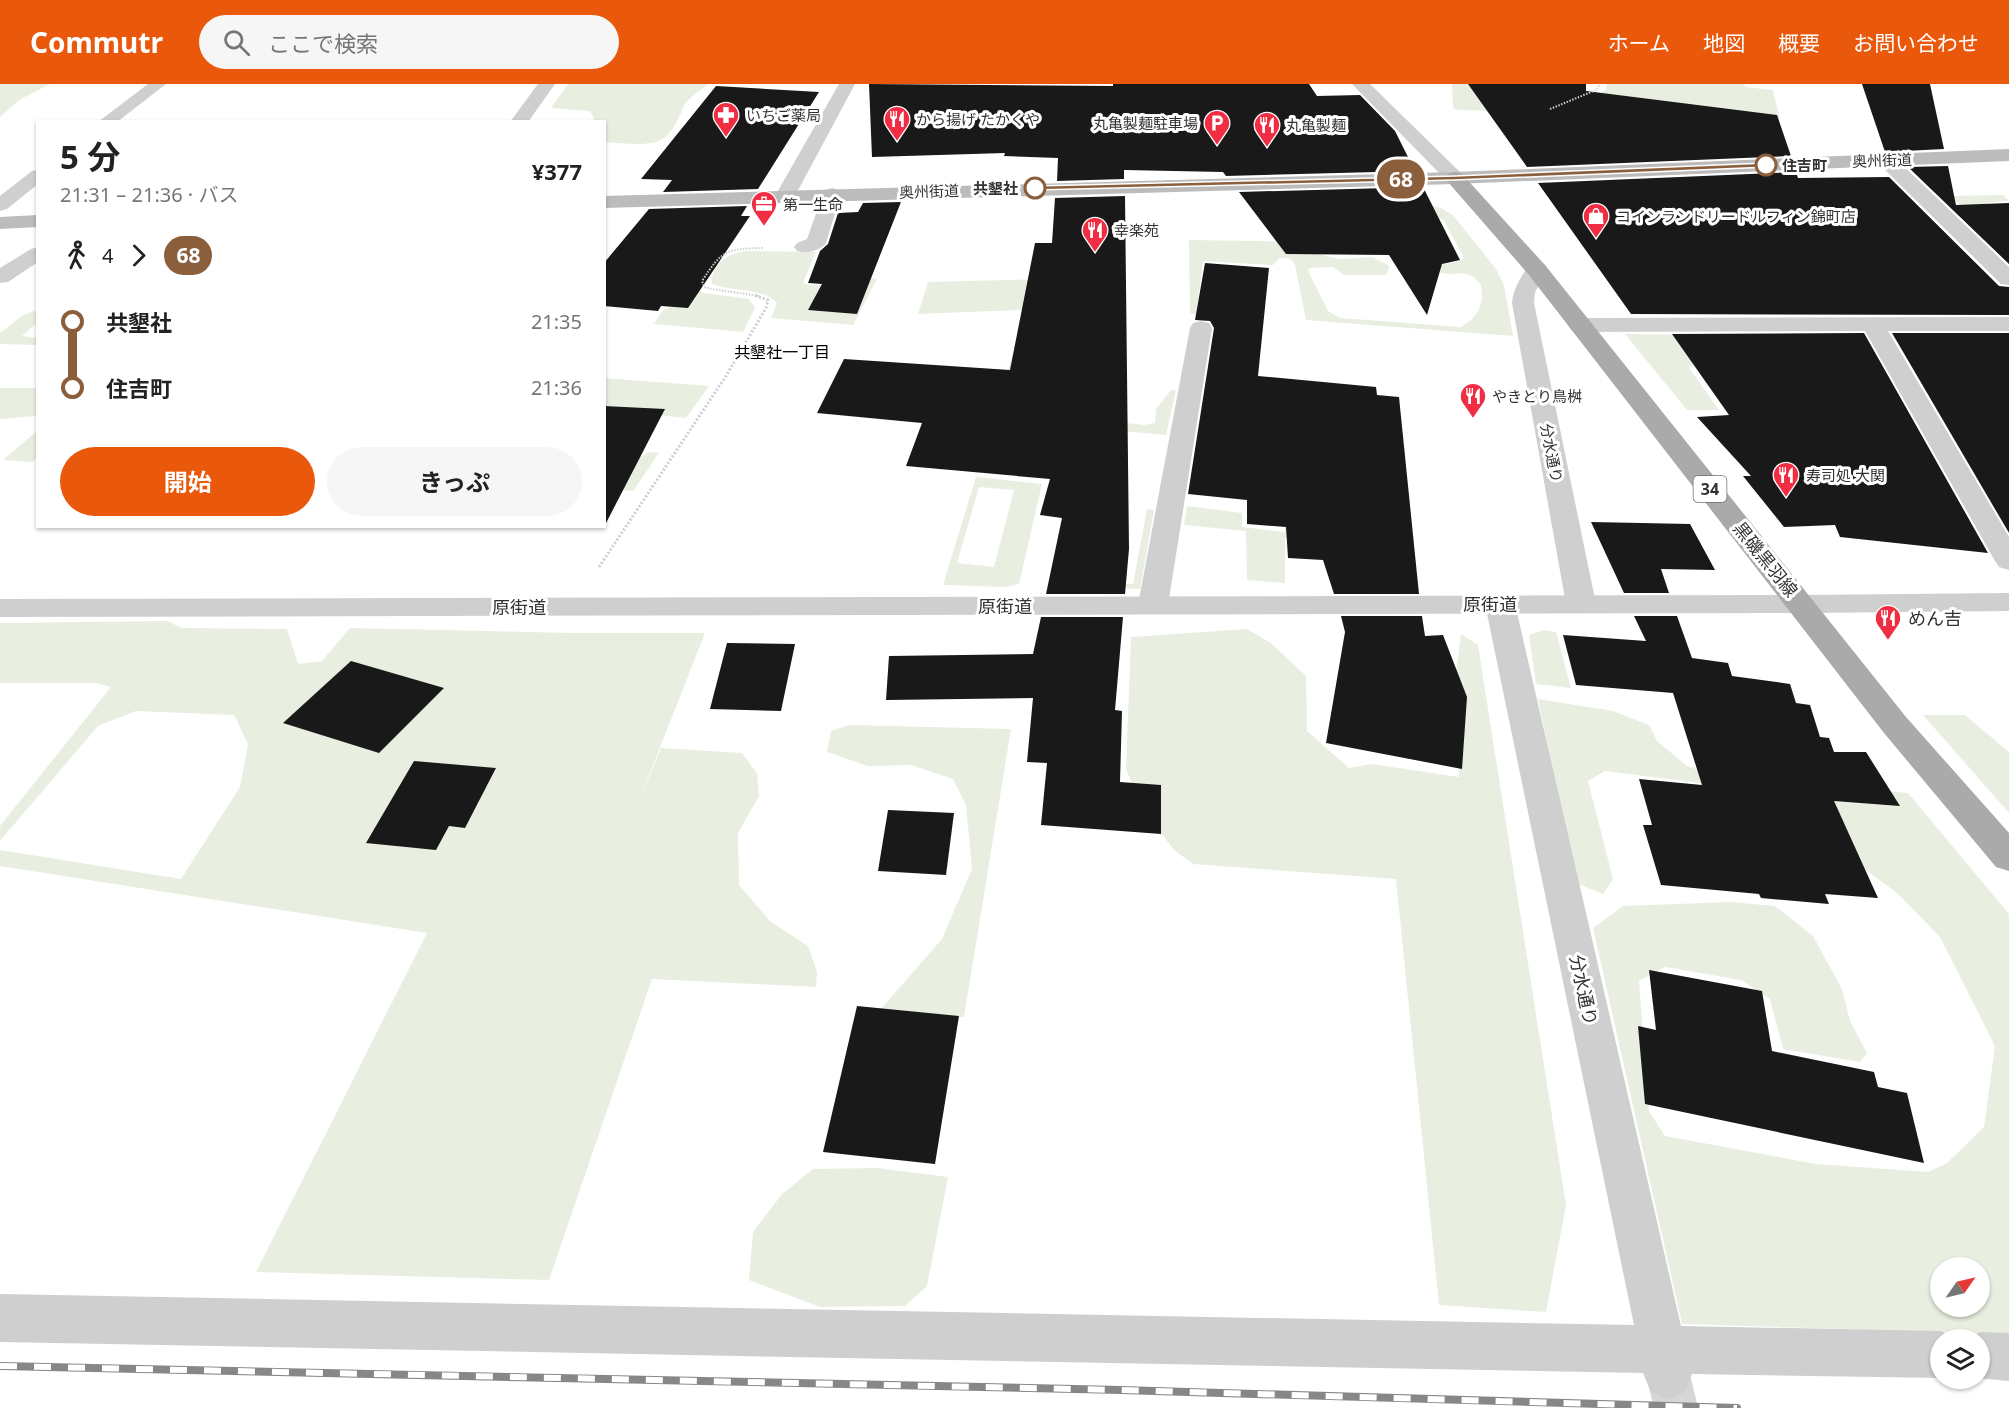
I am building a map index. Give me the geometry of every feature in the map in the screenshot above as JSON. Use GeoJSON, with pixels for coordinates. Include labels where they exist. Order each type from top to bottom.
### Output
{"type":"FeatureCollection","features":[{"type":"Feature","properties":{"kind":"main road","name":"奥州街道"},"geometry":{"type":"LineString","coordinates":[[606,202],[1455,178],[2009,155]]}},
{"type":"Feature","properties":{"kind":"main road","name":"黒磯黒羽線"},"geometry":{"type":"LineString","coordinates":[[1455,178],[1537,270],[1895,725],[2009,856]]}},
{"type":"Feature","properties":{"kind":"main road"},"geometry":{"type":"LineString","coordinates":[[0,223],[36,221]]}},
{"type":"Feature","properties":{"kind":"street"},"geometry":{"type":"LineString","coordinates":[[521,120],[548,84]]}},
{"type":"Feature","properties":{"kind":"street"},"geometry":{"type":"LineString","coordinates":[[785,196],[847,84]]}},
{"type":"Feature","properties":{"kind":"street"},"geometry":{"type":"LineString","coordinates":[[1360,84],[1455,178]]}},
{"type":"Feature","properties":{"kind":"street"},"geometry":{"type":"LineString","coordinates":[[1886,160],[2009,279]]}},
{"type":"Feature","properties":{"kind":"street"},"geometry":{"type":"LineString","coordinates":[[0,277],[36,254]]}},
{"type":"Feature","properties":{"kind":"street","name":"分水通り"},"geometry":{"type":"LineString","coordinates":[[1537,270],[1524,292],[1523,303],[1581,604]]}},
{"type":"Feature","properties":{"kind":"street"},"geometry":{"type":"LineString","coordinates":[[1872,324],[2009,561]]}},
{"type":"Feature","properties":{"kind":"street"},"geometry":{"type":"LineString","coordinates":[[1579,325],[2009,324]]}},
{"type":"Feature","properties":{"kind":"street"},"geometry":{"type":"LineString","coordinates":[[1153,605],[1201,328]]}},
{"type":"Feature","properties":{"kind":"street","name":"原街道"},"geometry":{"type":"LineString","coordinates":[[0,608],[2009,602]]}},
{"type":"Feature","properties":{"kind":"street","name":"分水通り"},"geometry":{"type":"LineString","coordinates":[[1500,604],[1666,1362]]}},
{"type":"Feature","properties":{"kind":"street"},"geometry":{"type":"LineString","coordinates":[[0,1317],[1666,1362],[1930,1355]]}},
{"type":"Feature","properties":{"kind":"street"},"geometry":{"type":"LineString","coordinates":[[1990,1356],[2009,1357]]}},
{"type":"Feature","properties":{"kind":"lane"},"geometry":{"type":"LineString","coordinates":[[109,120],[158,84]]}},
{"type":"Feature","properties":{"kind":"lane"},"geometry":{"type":"LineString","coordinates":[[0,205],[36,177]]}},
{"type":"Feature","properties":{"kind":"lane"},"geometry":{"type":"LineString","coordinates":[[804,247],[816,243],[832,194]]}},
{"type":"Feature","properties":{"kind":"path"},"geometry":{"type":"LineString","coordinates":[[1550,109],[1596,90],[1600,84]]}},
{"type":"Feature","properties":{"kind":"path"},"geometry":{"type":"LineString","coordinates":[[573,607],[726,376],[766,308],[768,300],[761,296],[716,292],[704,287],[702,281],[718,255],[739,249],[804,247]]}},
{"type":"Feature","properties":{"kind":"green space"},"geometry":{"type":"Polygon","coordinates":[[[0,84],[50,84],[19,100],[0,117],[0,84]]]}},
{"type":"Feature","properties":{"kind":"green space"},"geometry":{"type":"Polygon","coordinates":[[[568,84],[708,84],[686,103],[666,137],[650,143],[606,142],[606,120],[593,120],[590,111],[551,108],[568,84]]]}},
{"type":"Feature","properties":{"kind":"green space"},"geometry":{"type":"Polygon","coordinates":[[[1452,84],[1471,84],[1584,102],[1606,90],[1607,84],[1744,84],[1745,87],[1773,90],[1780,120],[1738,116],[1458,110],[1453,108],[1452,84]]]}},
{"type":"Feature","properties":{"kind":"green space"},"geometry":{"type":"Polygon","coordinates":[[[2003,195],[2009,201],[1991,202],[1968,213],[1950,196],[2003,195]]]}},
{"type":"Feature","properties":{"kind":"green space"},"geometry":{"type":"Polygon","coordinates":[[[1421,202],[1441,208],[1453,215],[1496,269],[1504,285],[1513,336],[1306,320],[1295,265],[1291,259],[1280,258],[1273,265],[1203,261],[1196,315],[1190,313],[1189,240],[1311,242],[1318,254],[1339,259],[1372,257],[1390,266],[1386,275],[1344,275],[1333,267],[1310,268],[1308,271],[1328,311],[1340,318],[1461,327],[1479,309],[1482,299],[1481,285],[1470,275],[1441,273],[1434,266],[1456,262],[1464,258],[1444,221],[1428,211],[1421,202]]]}},
{"type":"Feature","properties":{"kind":"green space"},"geometry":{"type":"Polygon","coordinates":[[[747,251],[816,252],[803,283],[810,285],[850,286],[860,277],[877,279],[853,325],[771,318],[777,303],[770,298],[755,292],[712,284],[714,270],[722,260],[747,251]]]}},
{"type":"Feature","properties":{"kind":"green space"},"geometry":{"type":"Polygon","coordinates":[[[1050,279],[1042,309],[918,314],[928,282],[1050,279]]]}},
{"type":"Feature","properties":{"kind":"green space"},"geometry":{"type":"Polygon","coordinates":[[[692,287],[704,293],[749,299],[755,308],[743,332],[654,324],[662,311],[678,304],[692,287]]]}},
{"type":"Feature","properties":{"kind":"green space"},"geometry":{"type":"Polygon","coordinates":[[[36,310],[36,324],[22,336],[36,338],[36,345],[0,344],[0,333],[23,315],[36,310]]]}},
{"type":"Feature","properties":{"kind":"green space"},"geometry":{"type":"Polygon","coordinates":[[[1625,334],[1679,335],[1696,362],[1689,368],[1719,410],[1687,410],[1625,334]]]}},
{"type":"Feature","properties":{"kind":"green space"},"geometry":{"type":"Polygon","coordinates":[[[1018,336],[1061,416],[1144,425],[1155,423],[1156,409],[1171,390],[1176,390],[1166,435],[1023,422],[999,403],[1018,336]]]}},
{"type":"Feature","properties":{"kind":"green space"},"geometry":{"type":"Polygon","coordinates":[[[606,378],[709,386],[686,418],[606,410],[606,378]]]}},
{"type":"Feature","properties":{"kind":"green space"},"geometry":{"type":"Polygon","coordinates":[[[0,388],[36,388],[36,416],[0,419],[0,388]]]}},
{"type":"Feature","properties":{"kind":"green space"},"geometry":{"type":"Polygon","coordinates":[[[36,432],[36,459],[32,462],[3,460],[36,432]]]}},
{"type":"Feature","properties":{"kind":"green space"},"geometry":{"type":"Polygon","coordinates":[[[1286,437],[1405,448],[1406,473],[1299,539],[1285,538],[1285,583],[1247,580],[1246,531],[1184,525],[1187,506],[1242,513],[1242,527],[1285,532],[1286,437]]]}},
{"type":"Feature","properties":{"kind":"green space"},"geometry":{"type":"Polygon","coordinates":[[[649,452],[659,453],[633,491],[606,488],[606,487],[635,460],[649,452]]]}},
{"type":"Feature","properties":{"kind":"green space"},"geometry":{"type":"Polygon","coordinates":[[[976,477],[1042,484],[1019,584],[1006,587],[943,585],[976,477]],[[979,487],[957,563],[994,567],[1014,490],[979,487]]]}},
{"type":"Feature","properties":{"kind":"green space"},"geometry":{"type":"Polygon","coordinates":[[[1147,509],[1154,510],[1140,589],[1051,586],[1052,578],[1133,584],[1147,509]]]}},
{"type":"Feature","properties":{"kind":"green space"},"geometry":{"type":"Polygon","coordinates":[[[167,621],[182,628],[287,629],[298,664],[322,661],[350,628],[572,633],[705,633],[637,806],[661,748],[742,753],[757,773],[759,796],[738,833],[739,885],[771,922],[808,946],[817,972],[816,987],[652,979],[549,1280],[256,1272],[427,933],[0,866],[0,850],[181,879],[240,787],[248,744],[234,715],[136,711],[98,726],[0,841],[0,826],[111,687],[96,683],[0,683],[0,623],[167,621]]]}},
{"type":"Feature","properties":{"kind":"green space"},"geometry":{"type":"Polygon","coordinates":[[[1247,629],[1271,643],[1306,676],[1307,731],[1349,768],[1372,764],[1459,777],[1455,680],[1461,634],[1478,645],[1566,1205],[1546,1312],[1439,1305],[1396,879],[1193,864],[1174,850],[1142,808],[1126,769],[1131,637],[1247,629]]]}},
{"type":"Feature","properties":{"kind":"green space"},"geometry":{"type":"Polygon","coordinates":[[[1544,630],[1556,632],[1571,688],[1536,684],[1529,635],[1544,630]]]}},
{"type":"Feature","properties":{"kind":"green space"},"geometry":{"type":"Polygon","coordinates":[[[1538,699],[1613,711],[1649,725],[1657,741],[1687,766],[1717,776],[1908,793],[2009,914],[2009,1334],[1990,1333],[1990,1329],[1930,1329],[1930,1332],[1682,1324],[1593,928],[1623,906],[1730,902],[1775,906],[1813,936],[1842,989],[1850,1021],[1867,1053],[1860,1062],[1783,1049],[1770,999],[1741,980],[1665,967],[1639,981],[1649,1111],[1665,1136],[1816,1164],[1928,1172],[1947,1163],[1984,1127],[1995,1046],[1940,937],[1896,892],[1853,861],[1708,784],[1605,771],[1588,781],[1613,879],[1603,894],[1576,883],[1538,699]]]}},
{"type":"Feature","properties":{"kind":"green space"},"geometry":{"type":"Polygon","coordinates":[[[1923,715],[1965,715],[2009,752],[2009,813],[1923,715]]]}},
{"type":"Feature","properties":{"kind":"green space"},"geometry":{"type":"Polygon","coordinates":[[[850,725],[1011,729],[964,1017],[879,1011],[942,939],[972,869],[966,805],[953,779],[911,765],[868,766],[827,752],[831,731],[850,725]]]}},
{"type":"Feature","properties":{"kind":"green space"},"geometry":{"type":"Polygon","coordinates":[[[877,1168],[948,1177],[927,1286],[905,1306],[820,1307],[749,1280],[753,1232],[782,1194],[813,1169],[877,1168]]]}},
{"type":"Feature","properties":{"kind":"building"},"geometry":{"type":"Polygon","coordinates":[[[869,84],[1113,86],[1113,84],[1309,84],[1317,96],[1360,95],[1395,131],[1415,171],[1226,176],[1223,172],[1124,170],[1124,179],[1057,181],[1058,158],[1004,156],[1005,153],[872,157],[869,84]]]}},
{"type":"Feature","properties":{"kind":"building"},"geometry":{"type":"Polygon","coordinates":[[[1468,84],[1586,84],[1586,91],[1777,115],[1791,156],[1527,167],[1468,84]]]}},
{"type":"Feature","properties":{"kind":"building"},"geometry":{"type":"Polygon","coordinates":[[[1862,84],[1930,84],[1944,149],[1885,152],[1862,84]]]}},
{"type":"Feature","properties":{"kind":"building"},"geometry":{"type":"Polygon","coordinates":[[[716,86],[819,92],[758,189],[663,192],[672,180],[641,179],[716,86]]]}},
{"type":"Feature","properties":{"kind":"building"},"geometry":{"type":"Polygon","coordinates":[[[1948,166],[1956,205],[2009,203],[2009,264],[1908,167],[1948,166]]]}},
{"type":"Feature","properties":{"kind":"building"},"geometry":{"type":"Polygon","coordinates":[[[1796,172],[1798,178],[1889,177],[1999,286],[2009,287],[2009,315],[1631,314],[1538,183],[1796,172]]]}},
{"type":"Feature","properties":{"kind":"building"},"geometry":{"type":"Polygon","coordinates":[[[1423,187],[1460,260],[1442,264],[1427,315],[1389,255],[1286,254],[1239,192],[1423,187]]]}},
{"type":"Feature","properties":{"kind":"building"},"geometry":{"type":"Polygon","coordinates":[[[1125,196],[1129,549],[1125,594],[1046,594],[1062,518],[1040,515],[1050,479],[906,466],[922,423],[817,413],[844,359],[1010,370],[1035,243],[1052,243],[1055,198],[1125,196]]]}},
{"type":"Feature","properties":{"kind":"building"},"geometry":{"type":"Polygon","coordinates":[[[901,202],[857,314],[808,310],[822,284],[808,283],[820,251],[828,244],[838,213],[858,212],[863,203],[901,202]]]}},
{"type":"Feature","properties":{"kind":"building"},"geometry":{"type":"Polygon","coordinates":[[[747,206],[741,216],[750,216],[688,308],[661,306],[658,311],[606,306],[606,261],[649,209],[747,206]]]}},
{"type":"Feature","properties":{"kind":"building"},"geometry":{"type":"Polygon","coordinates":[[[1205,263],[1269,268],[1258,376],[1376,387],[1377,395],[1399,397],[1419,594],[1334,594],[1323,560],[1288,558],[1286,527],[1247,524],[1247,500],[1188,494],[1214,328],[1210,321],[1195,320],[1205,263]]]}},
{"type":"Feature","properties":{"kind":"building"},"geometry":{"type":"Polygon","coordinates":[[[1864,333],[1988,553],[1840,537],[1835,525],[1784,527],[1743,476],[1751,476],[1697,417],[1729,415],[1672,334],[1864,333]]]}},
{"type":"Feature","properties":{"kind":"building"},"geometry":{"type":"Polygon","coordinates":[[[1892,333],[2009,333],[2009,533],[1892,333]]]}},
{"type":"Feature","properties":{"kind":"building"},"geometry":{"type":"Polygon","coordinates":[[[606,406],[665,409],[606,523],[606,406]]]}},
{"type":"Feature","properties":{"kind":"building"},"geometry":{"type":"Polygon","coordinates":[[[1591,522],[1690,524],[1715,570],[1661,569],[1669,593],[1624,593],[1591,522]]]}},
{"type":"Feature","properties":{"kind":"building"},"geometry":{"type":"Polygon","coordinates":[[[1341,616],[1422,616],[1425,636],[1443,635],[1467,697],[1462,769],[1326,743],[1345,632],[1341,616]]]}},
{"type":"Feature","properties":{"kind":"building"},"geometry":{"type":"Polygon","coordinates":[[[1634,616],[1677,616],[1692,658],[1728,663],[1732,676],[1790,684],[1796,703],[1810,705],[1820,737],[1829,738],[1834,752],[1866,752],[1900,806],[1834,801],[1878,898],[1825,894],[1829,904],[1761,898],[1759,894],[1661,885],[1643,825],[1652,825],[1639,779],[1702,785],[1673,693],[1576,685],[1563,635],[1646,641],[1634,616]]]}},
{"type":"Feature","properties":{"kind":"building"},"geometry":{"type":"Polygon","coordinates":[[[1041,617],[1123,617],[1115,710],[1122,711],[1120,782],[1161,785],[1161,834],[1041,825],[1047,763],[1027,762],[1033,698],[886,700],[889,656],[1033,654],[1041,617]]]}},
{"type":"Feature","properties":{"kind":"building"},"geometry":{"type":"Polygon","coordinates":[[[727,643],[795,644],[781,711],[710,709],[727,643]]]}},
{"type":"Feature","properties":{"kind":"building"},"geometry":{"type":"Polygon","coordinates":[[[351,661],[444,688],[379,753],[283,723],[351,661]]]}},
{"type":"Feature","properties":{"kind":"building"},"geometry":{"type":"Polygon","coordinates":[[[414,761],[496,768],[465,828],[449,826],[436,850],[366,843],[414,761]]]}},
{"type":"Feature","properties":{"kind":"building"},"geometry":{"type":"Polygon","coordinates":[[[888,810],[954,813],[946,875],[878,871],[888,810]]]}},
{"type":"Feature","properties":{"kind":"building"},"geometry":{"type":"Polygon","coordinates":[[[1649,970],[1762,991],[1772,1051],[1874,1072],[1878,1087],[1907,1093],[1924,1163],[1645,1104],[1638,1026],[1656,1030],[1649,970]]]}},
{"type":"Feature","properties":{"kind":"building"},"geometry":{"type":"Polygon","coordinates":[[[857,1006],[959,1016],[935,1164],[823,1152],[857,1006]]]}},
{"type":"Feature","properties":{"kind":"tunnel"},"geometry":{"type":"LineString","coordinates":[[1668,1375],[1676,1408]]}},
{"type":"Feature","properties":{"kind":"railway"},"geometry":{"type":"LineString","coordinates":[[0,1366],[1121,1390],[1737,1408]]}},
{"type":"Feature","properties":{"kind":"bus line","name":"68"},"geometry":{"type":"LineString","coordinates":[[1035,188],[1455,178],[1766,165]]}},
{"type":"Feature","properties":{"kind":"place","name":"いちご薬局"},"geometry":{"type":"Point","coordinates":[726,138]}},
{"type":"Feature","properties":{"kind":"place","name":"から揚げ たかくや"},"geometry":{"type":"Point","coordinates":[897,142]}},
{"type":"Feature","properties":{"kind":"place","name":"丸亀製麺駐車場"},"geometry":{"type":"Point","coordinates":[1217,146]}},
{"type":"Feature","properties":{"kind":"place","name":"丸亀製麺"},"geometry":{"type":"Point","coordinates":[1267,148]}},
{"type":"Feature","properties":{"kind":"place","name":"住吉町"},"geometry":{"type":"Point","coordinates":[1766,165]}},
{"type":"Feature","properties":{"kind":"place","name":"共墾社"},"geometry":{"type":"Point","coordinates":[1035,188]}},
{"type":"Feature","properties":{"kind":"place","name":"第一生命"},"geometry":{"type":"Point","coordinates":[764,227]}},
{"type":"Feature","properties":{"kind":"place","name":"コインランドリードルフィン錦町店"},"geometry":{"type":"Point","coordinates":[1596,239]}},
{"type":"Feature","properties":{"kind":"place","name":"幸楽苑"},"geometry":{"type":"Point","coordinates":[1095,253]}},
{"type":"Feature","properties":{"kind":"place","name":"やきとり鳥桝"},"geometry":{"type":"Point","coordinates":[1473,419]}},
{"type":"Feature","properties":{"kind":"place","name":"寿司処 大関"},"geometry":{"type":"Point","coordinates":[1786,498]}},
{"type":"Feature","properties":{"kind":"place","name":"めん吉"},"geometry":{"type":"Point","coordinates":[1888,641]}},
{"type":"Feature","properties":{"kind":"district","name":"共墾社一丁目"},"geometry":{"type":"Point","coordinates":[782,352]}}]}
